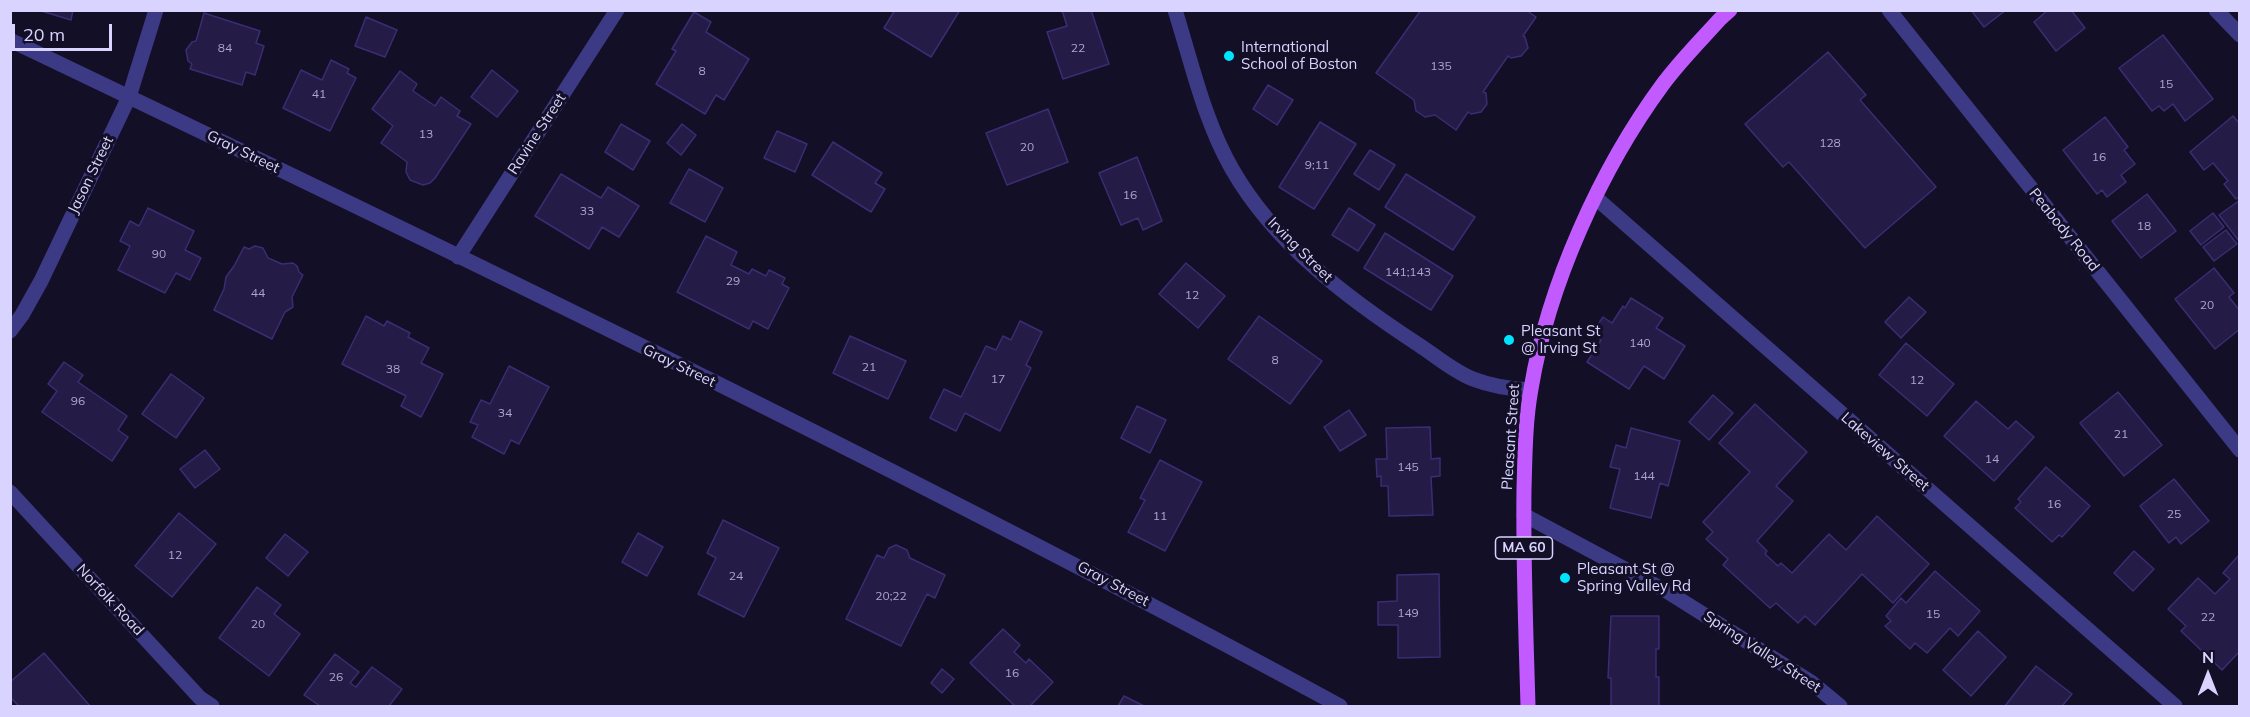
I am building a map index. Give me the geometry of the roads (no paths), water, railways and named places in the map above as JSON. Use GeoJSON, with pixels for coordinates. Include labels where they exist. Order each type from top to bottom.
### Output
{"type":"FeatureCollection","features":[{"type":"Feature","properties":{"kind":"main road","name":"Pleasant Street"},"geometry":{"type":"LineString","coordinates":[[1528,706],[1525,453],[1530,390],[1550,312],[1569,255],[1619,152],[1665,82],[1730,10]]}},
{"type":"Feature","properties":{"kind":"street","name":"Jason Street"},"geometry":{"type":"LineString","coordinates":[[10,332],[40,281],[129,97],[156,10]]}},
{"type":"Feature","properties":{"kind":"street","name":"Ravine Street"},"geometry":{"type":"LineString","coordinates":[[458,257],[616,10]]}},
{"type":"Feature","properties":{"kind":"street","name":"Irving Street"},"geometry":{"type":"LineString","coordinates":[[1175,10],[1217,141],[1248,195],[1309,264],[1340,291],[1459,372],[1498,387],[1530,390]]}},
{"type":"Feature","properties":{"kind":"street","name":"Peabody Road"},"geometry":{"type":"LineString","coordinates":[[1889,10],[2240,450]]}},
{"type":"Feature","properties":{"kind":"street"},"geometry":{"type":"LineString","coordinates":[[2216,10],[2240,35]]}},
{"type":"Feature","properties":{"kind":"street","name":"Gray Street"},"geometry":{"type":"LineString","coordinates":[[10,40],[458,257],[978,514],[1178,618],[1340,706]]}},
{"type":"Feature","properties":{"kind":"street","name":"Lakeview Street"},"geometry":{"type":"LineString","coordinates":[[1596,198],[2175,706]]}},
{"type":"Feature","properties":{"kind":"street","name":"Norfolk Road"},"geometry":{"type":"LineString","coordinates":[[10,492],[201,704]]}},
{"type":"Feature","properties":{"kind":"street","name":"Spring Valley Street"},"geometry":{"type":"LineString","coordinates":[[1524,515],[1668,592],[1811,682],[1840,706]]}},
{"type":"Feature","properties":{"kind":"place","name":"International School of Boston"},"geometry":{"type":"Point","coordinates":[1229,56]}},
{"type":"Feature","properties":{"kind":"place","name":"Pleasant St @ Irving St"},"geometry":{"type":"Point","coordinates":[1509,340]}},
{"type":"Feature","properties":{"kind":"place","name":"Pleasant St @ Spring Valley Rd"},"geometry":{"type":"Point","coordinates":[1565,578]}}]}
